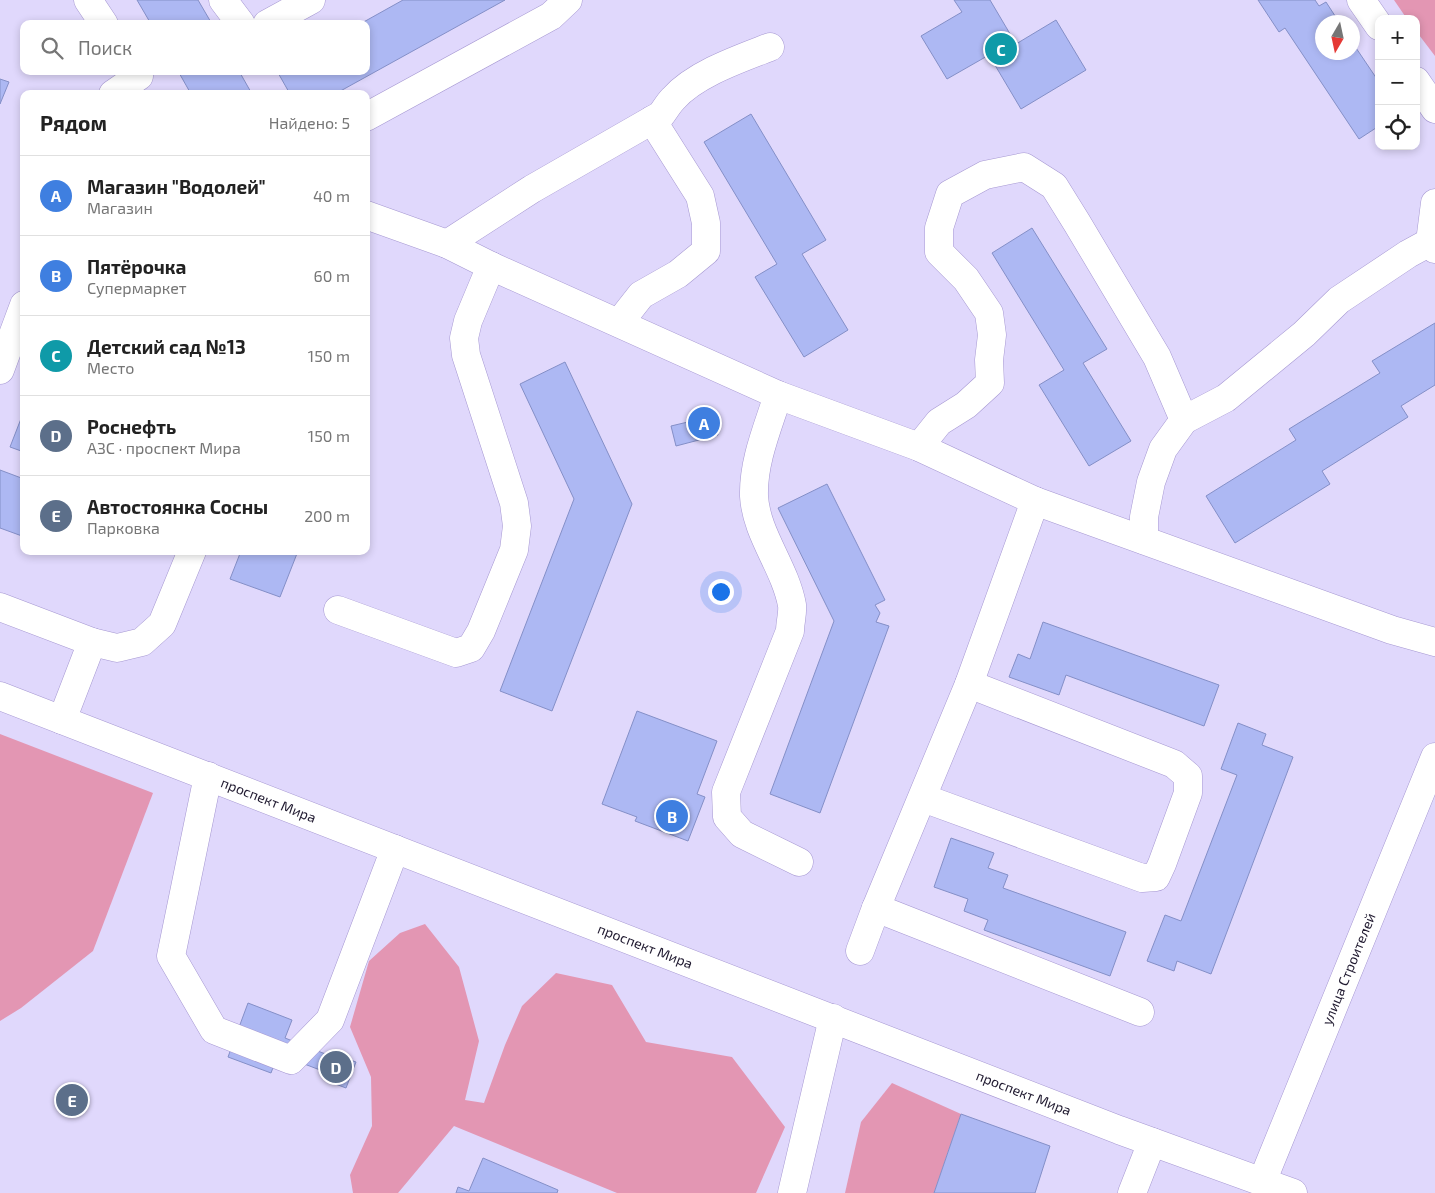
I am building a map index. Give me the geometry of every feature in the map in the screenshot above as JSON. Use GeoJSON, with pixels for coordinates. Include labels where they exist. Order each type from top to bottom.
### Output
{"type":"FeatureCollection","features":[{"type":"Feature","properties":{"kind":"main road"},"geometry":{"type":"LineString","coordinates":[[88,0],[101,20]]}},
{"type":"Feature","properties":{"kind":"main road"},"geometry":{"type":"LineString","coordinates":[[223,0],[238,20]]}},
{"type":"Feature","properties":{"kind":"main road"},"geometry":{"type":"LineString","coordinates":[[274,20],[311,0]]}},
{"type":"Feature","properties":{"kind":"main road"},"geometry":{"type":"LineString","coordinates":[[370,115],[551,16],[568,0]]}},
{"type":"Feature","properties":{"kind":"main road"},"geometry":{"type":"LineString","coordinates":[[1361,0],[1375,20]]}},
{"type":"Feature","properties":{"kind":"main road"},"geometry":{"type":"LineString","coordinates":[[447,244],[532,189],[661,115],[673,98],[698,79],[770,47]]}},
{"type":"Feature","properties":{"kind":"main road"},"geometry":{"type":"LineString","coordinates":[[121,90],[142,80]]}},
{"type":"Feature","properties":{"kind":"main road"},"geometry":{"type":"LineString","coordinates":[[1420,87],[1435,109]]}},
{"type":"Feature","properties":{"kind":"main road"},"geometry":{"type":"LineString","coordinates":[[619,323],[641,296],[678,274],[706,250],[706,223],[700,196],[652,120]]}},
{"type":"Feature","properties":{"kind":"main road"},"geometry":{"type":"LineString","coordinates":[[919,447],[939,422],[966,405],[990,382],[989,360],[992,335],[989,314],[966,278],[939,252],[939,228],[950,194],[985,175],[1024,167],[1054,186],[1157,357],[1184,420]]}},
{"type":"Feature","properties":{"kind":"main road"},"geometry":{"type":"LineString","coordinates":[[1144,540],[1144,517],[1151,482],[1163,449],[1184,420],[1226,398],[1304,334],[1339,300],[1408,254],[1432,245],[1435,203]]}},
{"type":"Feature","properties":{"kind":"main road"},"geometry":{"type":"LineString","coordinates":[[370,216],[447,244],[778,395],[919,447],[1035,501],[1392,630],[1435,642]]}},
{"type":"Feature","properties":{"kind":"main road"},"geometry":{"type":"LineString","coordinates":[[338,610],[456,653],[471,648],[481,630],[514,550],[517,526],[514,502],[466,355],[464,338],[468,321],[492,266]]}},
{"type":"Feature","properties":{"kind":"main road"},"geometry":{"type":"LineString","coordinates":[[0,370],[20,316]]}},
{"type":"Feature","properties":{"kind":"main road"},"geometry":{"type":"LineString","coordinates":[[778,395],[756,468],[754,496],[760,522],[787,586],[792,607],[790,631],[726,792],[728,817],[742,834],[799,862]]}},
{"type":"Feature","properties":{"kind":"main road"},"geometry":{"type":"LineString","coordinates":[[860,951],[969,684],[1035,501]]}},
{"type":"Feature","properties":{"kind":"main road"},"geometry":{"type":"LineString","coordinates":[[0,607],[92,642],[116,648],[142,642],[162,624],[190,555]]}},
{"type":"Feature","properties":{"kind":"main road"},"geometry":{"type":"LineString","coordinates":[[62,720],[92,642]]}},
{"type":"Feature","properties":{"kind":"main road"},"geometry":{"type":"LineString","coordinates":[[923,798],[1142,878],[1156,876],[1162,864],[1188,793],[1188,776],[1174,764],[969,684]]}},
{"type":"Feature","properties":{"kind":"main road","name":"проспект Мира"},"geometry":{"type":"LineString","coordinates":[[0,696],[1152,1142],[1293,1193]]}},
{"type":"Feature","properties":{"kind":"main road","name":"улица Строителей"},"geometry":{"type":"LineString","coordinates":[[1262,1182],[1435,757]]}},
{"type":"Feature","properties":{"kind":"main road"},"geometry":{"type":"LineString","coordinates":[[208,776],[171,956],[214,1030],[291,1060],[330,1020],[395,849]]}},
{"type":"Feature","properties":{"kind":"main road"},"geometry":{"type":"LineString","coordinates":[[876,908],[1140,1012]]}},
{"type":"Feature","properties":{"kind":"main road"},"geometry":{"type":"LineString","coordinates":[[792,1193],[833,1018]]}},
{"type":"Feature","properties":{"kind":"main road"},"geometry":{"type":"LineString","coordinates":[[1132,1193],[1152,1142]]}},
{"type":"Feature","properties":{"kind":"shaded area"},"geometry":{"type":"Polygon","coordinates":[[[1394,0],[1435,0],[1435,56],[1420,36],[1420,15],[1404,15],[1394,0]]]}},
{"type":"Feature","properties":{"kind":"shaded area"},"geometry":{"type":"Polygon","coordinates":[[[0,734],[153,793],[93,951],[21,1008],[0,1021],[0,734]]]}},
{"type":"Feature","properties":{"kind":"shaded area"},"geometry":{"type":"Polygon","coordinates":[[[425,924],[459,967],[479,1041],[465,1100],[484,1103],[505,1045],[522,1006],[556,973],[612,985],[646,1042],[732,1057],[785,1127],[756,1193],[617,1193],[454,1126],[398,1193],[353,1193],[350,1175],[372,1126],[371,1077],[350,1027],[369,961],[400,933],[425,924]]]}},
{"type":"Feature","properties":{"kind":"shaded area"},"geometry":{"type":"Polygon","coordinates":[[[892,1083],[961,1114],[934,1193],[845,1193],[861,1122],[892,1083]]]}},
{"type":"Feature","properties":{"kind":"building"},"geometry":{"type":"Polygon","coordinates":[[[137,0],[198,0],[210,20],[149,20],[137,0]]]}},
{"type":"Feature","properties":{"kind":"building"},"geometry":{"type":"Polygon","coordinates":[[[403,0],[505,0],[370,75],[370,20],[367,20],[403,0]]]}},
{"type":"Feature","properties":{"kind":"building"},"geometry":{"type":"Polygon","coordinates":[[[954,0],[990,0],[1016,44],[1056,20],[1086,70],[1021,109],[989,55],[947,79],[921,36],[962,12],[954,0]]]}},
{"type":"Feature","properties":{"kind":"building"},"geometry":{"type":"Polygon","coordinates":[[[1258,0],[1315,0],[1319,6],[1326,2],[1334,15],[1315,15],[1315,60],[1360,60],[1360,54],[1375,76],[1375,129],[1359,139],[1285,28],[1279,32],[1258,0]]]}},
{"type":"Feature","properties":{"kind":"building"},"geometry":{"type":"Polygon","coordinates":[[[180,75],[241,75],[250,90],[189,90],[180,75]]]}},
{"type":"Feature","properties":{"kind":"building"},"geometry":{"type":"Polygon","coordinates":[[[279,75],[369,75],[342,90],[288,90],[279,75]]]}},
{"type":"Feature","properties":{"kind":"building"},"geometry":{"type":"Polygon","coordinates":[[[0,79],[9,82],[0,104],[0,79]]]}},
{"type":"Feature","properties":{"kind":"building"},"geometry":{"type":"Polygon","coordinates":[[[751,114],[826,240],[802,254],[848,330],[804,357],[755,277],[777,264],[704,142],[751,114]]]}},
{"type":"Feature","properties":{"kind":"building"},"geometry":{"type":"Polygon","coordinates":[[[1032,228],[1107,349],[1083,363],[1131,441],[1089,466],[1039,385],[1064,370],[992,253],[1032,228]]]}},
{"type":"Feature","properties":{"kind":"building"},"geometry":{"type":"Polygon","coordinates":[[[1435,323],[1435,385],[1401,406],[1408,417],[1322,471],[1330,484],[1235,543],[1206,496],[1296,440],[1289,429],[1380,373],[1372,361],[1435,323]]]}},
{"type":"Feature","properties":{"kind":"building"},"geometry":{"type":"Polygon","coordinates":[[[565,362],[632,504],[552,711],[500,691],[574,499],[520,384],[565,362]]]}},
{"type":"Feature","properties":{"kind":"building"},"geometry":{"type":"Polygon","coordinates":[[[713,416],[718,435],[676,446],[671,426],[713,416]]]}},
{"type":"Feature","properties":{"kind":"building"},"geometry":{"type":"Polygon","coordinates":[[[20,421],[20,451],[10,447],[20,421]]]}},
{"type":"Feature","properties":{"kind":"building"},"geometry":{"type":"Polygon","coordinates":[[[0,470],[20,478],[20,535],[0,528],[0,470]]]}},
{"type":"Feature","properties":{"kind":"building"},"geometry":{"type":"Polygon","coordinates":[[[827,484],[885,600],[875,605],[880,613],[876,622],[889,626],[820,813],[770,794],[834,621],[778,508],[827,484]]]}},
{"type":"Feature","properties":{"kind":"building"},"geometry":{"type":"Polygon","coordinates":[[[239,555],[296,555],[280,597],[230,579],[239,555]]]}},
{"type":"Feature","properties":{"kind":"building"},"geometry":{"type":"Polygon","coordinates":[[[1043,622],[1219,685],[1204,726],[1066,675],[1059,695],[1009,677],[1018,654],[1030,659],[1043,622]]]}},
{"type":"Feature","properties":{"kind":"building"},"geometry":{"type":"Polygon","coordinates":[[[637,711],[717,741],[697,794],[705,797],[688,841],[635,821],[637,817],[602,804],[637,711]]]}},
{"type":"Feature","properties":{"kind":"building"},"geometry":{"type":"Polygon","coordinates":[[[1238,723],[1266,734],[1262,745],[1293,757],[1211,974],[1177,961],[1174,971],[1147,961],[1165,915],[1181,921],[1237,775],[1221,769],[1238,723]]]}},
{"type":"Feature","properties":{"kind":"building"},"geometry":{"type":"Polygon","coordinates":[[[951,838],[994,853],[988,868],[1008,875],[1003,888],[1126,932],[1110,976],[984,930],[988,920],[964,911],[968,899],[934,887],[951,838]]]}},
{"type":"Feature","properties":{"kind":"building"},"geometry":{"type":"Polygon","coordinates":[[[248,1003],[292,1020],[285,1038],[333,1057],[334,1054],[356,1062],[346,1088],[325,1080],[328,1073],[278,1054],[271,1073],[228,1057],[248,1003]]]}},
{"type":"Feature","properties":{"kind":"building"},"geometry":{"type":"Polygon","coordinates":[[[961,1114],[1050,1146],[1035,1193],[934,1193],[961,1114]]]}},
{"type":"Feature","properties":{"kind":"building"},"geometry":{"type":"Polygon","coordinates":[[[483,1158],[558,1190],[557,1193],[456,1193],[458,1187],[469,1191],[483,1158]]]}},
{"type":"Feature","properties":{"kind":"place","name":"Детский сад №13"},"geometry":{"type":"Point","coordinates":[1001,49]}},
{"type":"Feature","properties":{"kind":"place","name":"Магазин \"Водолей\""},"geometry":{"type":"Point","coordinates":[704,423]}},
{"type":"Feature","properties":{"kind":"place","name":"Пятёрочка"},"geometry":{"type":"Point","coordinates":[672,816]}},
{"type":"Feature","properties":{"kind":"place","name":"Роснефть"},"geometry":{"type":"Point","coordinates":[336,1067]}},
{"type":"Feature","properties":{"kind":"place","name":"Автостоянка Сосны"},"geometry":{"type":"Point","coordinates":[72,1100]}}]}
